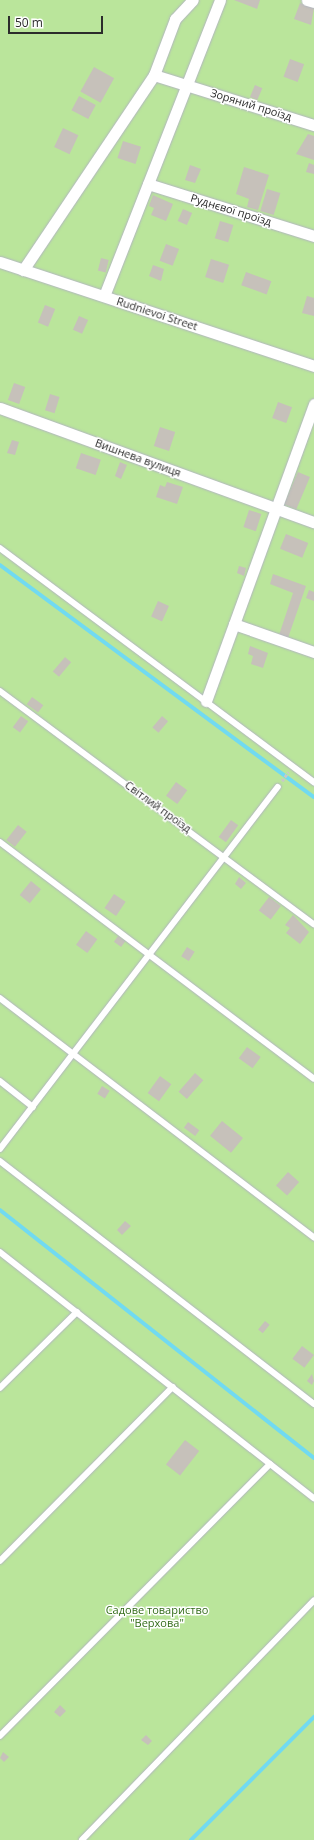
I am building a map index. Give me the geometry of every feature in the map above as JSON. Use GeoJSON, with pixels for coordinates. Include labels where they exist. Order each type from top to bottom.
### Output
{"type":"FeatureCollection","features":[{"type":"Feature","properties":{"kind":"street"},"geometry":{"type":"LineString","coordinates":[[23,270],[154,75],[175,19],[193,0]]}},
{"type":"Feature","properties":{"kind":"street"},"geometry":{"type":"LineString","coordinates":[[104,296],[220,0]]}},
{"type":"Feature","properties":{"kind":"street"},"geometry":{"type":"LineString","coordinates":[[307,0],[314,2]]}},
{"type":"Feature","properties":{"kind":"street","name":"Зоряний проїзд"},"geometry":{"type":"LineString","coordinates":[[154,75],[314,125]]}},
{"type":"Feature","properties":{"kind":"street","name":"Руднєвої проїзд"},"geometry":{"type":"LineString","coordinates":[[148,184],[314,236]]}},
{"type":"Feature","properties":{"kind":"street","name":"Rudnievoi Street"},"geometry":{"type":"LineString","coordinates":[[0,262],[314,366]]}},
{"type":"Feature","properties":{"kind":"street"},"geometry":{"type":"LineString","coordinates":[[206,701],[314,404]]}},
{"type":"Feature","properties":{"kind":"street","name":"Вишнева вулиця"},"geometry":{"type":"LineString","coordinates":[[0,408],[314,522]]}},
{"type":"Feature","properties":{"kind":"street"},"geometry":{"type":"LineString","coordinates":[[234,624],[314,652]]}},
{"type":"Feature","properties":{"kind":"lane"},"geometry":{"type":"LineString","coordinates":[[0,548],[314,782]]}},
{"type":"Feature","properties":{"kind":"lane","name":"Світлий проїзд"},"geometry":{"type":"LineString","coordinates":[[0,691],[226,856],[314,924]]}},
{"type":"Feature","properties":{"kind":"lane"},"geometry":{"type":"LineString","coordinates":[[0,1149],[278,787]]}},
{"type":"Feature","properties":{"kind":"lane"},"geometry":{"type":"LineString","coordinates":[[0,842],[151,953],[314,1079]]}},
{"type":"Feature","properties":{"kind":"lane"},"geometry":{"type":"LineString","coordinates":[[0,998],[75,1052],[314,1237]]}},
{"type":"Feature","properties":{"kind":"lane"},"geometry":{"type":"LineString","coordinates":[[0,1081],[33,1107]]}},
{"type":"Feature","properties":{"kind":"lane"},"geometry":{"type":"LineString","coordinates":[[0,1161],[314,1404]]}},
{"type":"Feature","properties":{"kind":"lane"},"geometry":{"type":"LineString","coordinates":[[0,1252],[314,1498]]}},
{"type":"Feature","properties":{"kind":"lane"},"geometry":{"type":"LineString","coordinates":[[0,1388],[77,1312]]}},
{"type":"Feature","properties":{"kind":"lane"},"geometry":{"type":"LineString","coordinates":[[0,1561],[173,1387]]}},
{"type":"Feature","properties":{"kind":"lane"},"geometry":{"type":"LineString","coordinates":[[0,1736],[270,1464]]}},
{"type":"Feature","properties":{"kind":"lane"},"geometry":{"type":"LineString","coordinates":[[82,1840],[314,1602]]}},
{"type":"Feature","properties":{"kind":"path"},"geometry":{"type":"LineString","coordinates":[[278,787],[292,765]]}},
{"type":"Feature","properties":{"kind":"green space","name":"Садове товариство \"Верхова\""},"geometry":{"type":"Polygon","coordinates":[[[0,0],[314,0],[314,1840],[0,1840],[0,0]]]}},
{"type":"Feature","properties":{"kind":"building"},"geometry":{"type":"Polygon","coordinates":[[[234,0],[260,0],[257,9],[234,0]]]}},
{"type":"Feature","properties":{"kind":"building"},"geometry":{"type":"Polygon","coordinates":[[[300,3],[314,8],[311,25],[294,19],[300,3]]]}},
{"type":"Feature","properties":{"kind":"building"},"geometry":{"type":"Polygon","coordinates":[[[290,59],[304,64],[298,82],[284,77],[290,59]]]}},
{"type":"Feature","properties":{"kind":"building"},"geometry":{"type":"Polygon","coordinates":[[[94,67],[114,78],[101,103],[80,91],[94,67]]]}},
{"type":"Feature","properties":{"kind":"building"},"geometry":{"type":"Polygon","coordinates":[[[255,85],[262,88],[257,100],[250,97],[255,85]]]}},
{"type":"Feature","properties":{"kind":"building"},"geometry":{"type":"Polygon","coordinates":[[[79,96],[96,105],[88,119],[71,110],[79,96]]]}},
{"type":"Feature","properties":{"kind":"building"},"geometry":{"type":"Polygon","coordinates":[[[63,128],[78,135],[70,154],[54,147],[63,128]]]}},
{"type":"Feature","properties":{"kind":"building"},"geometry":{"type":"Polygon","coordinates":[[[308,134],[314,136],[314,160],[296,154],[308,134]]]}},
{"type":"Feature","properties":{"kind":"building"},"geometry":{"type":"Polygon","coordinates":[[[123,141],[141,147],[136,164],[117,158],[123,141]]]}},
{"type":"Feature","properties":{"kind":"building"},"geometry":{"type":"Polygon","coordinates":[[[309,163],[314,165],[314,174],[306,172],[309,163]]]}},
{"type":"Feature","properties":{"kind":"building"},"geometry":{"type":"Polygon","coordinates":[[[190,165],[201,169],[195,183],[185,180],[190,165]]]}},
{"type":"Feature","properties":{"kind":"building"},"geometry":{"type":"Polygon","coordinates":[[[244,167],[269,175],[258,210],[247,207],[249,199],[236,194],[244,167]]]}},
{"type":"Feature","properties":{"kind":"building"},"geometry":{"type":"Polygon","coordinates":[[[267,189],[280,193],[274,215],[260,211],[267,189]]]}},
{"type":"Feature","properties":{"kind":"building"},"geometry":{"type":"Polygon","coordinates":[[[153,195],[173,204],[166,221],[151,215],[154,208],[149,206],[153,195]]]}},
{"type":"Feature","properties":{"kind":"building"},"geometry":{"type":"Polygon","coordinates":[[[183,209],[192,213],[187,225],[178,221],[183,209]]]}},
{"type":"Feature","properties":{"kind":"building"},"geometry":{"type":"Polygon","coordinates":[[[220,221],[233,225],[228,242],[215,238],[220,221]]]}},
{"type":"Feature","properties":{"kind":"building"},"geometry":{"type":"Polygon","coordinates":[[[166,244],[179,249],[173,266],[160,261],[166,244]]]}},
{"type":"Feature","properties":{"kind":"building"},"geometry":{"type":"Polygon","coordinates":[[[101,258],[109,260],[106,273],[98,271],[101,258]]]}},
{"type":"Feature","properties":{"kind":"building"},"geometry":{"type":"Polygon","coordinates":[[[211,259],[229,265],[223,283],[205,277],[211,259]]]}},
{"type":"Feature","properties":{"kind":"building"},"geometry":{"type":"Polygon","coordinates":[[[153,265],[164,269],[161,281],[149,276],[153,265]]]}},
{"type":"Feature","properties":{"kind":"building"},"geometry":{"type":"Polygon","coordinates":[[[246,272],[271,281],[267,294],[241,285],[246,272]]]}},
{"type":"Feature","properties":{"kind":"building"},"geometry":{"type":"Polygon","coordinates":[[[307,296],[314,298],[314,316],[302,313],[307,296]]]}},
{"type":"Feature","properties":{"kind":"building"},"geometry":{"type":"Polygon","coordinates":[[[45,305],[55,309],[48,327],[38,323],[45,305]]]}},
{"type":"Feature","properties":{"kind":"building"},"geometry":{"type":"Polygon","coordinates":[[[79,316],[88,320],[82,334],[73,330],[79,316]]]}},
{"type":"Feature","properties":{"kind":"building"},"geometry":{"type":"Polygon","coordinates":[[[14,383],[25,387],[19,404],[8,400],[14,383]]]}},
{"type":"Feature","properties":{"kind":"building"},"geometry":{"type":"Polygon","coordinates":[[[50,394],[60,397],[55,413],[45,410],[50,394]]]}},
{"type":"Feature","properties":{"kind":"building"},"geometry":{"type":"Polygon","coordinates":[[[278,402],[292,407],[286,423],[272,418],[278,402]]]}},
{"type":"Feature","properties":{"kind":"building"},"geometry":{"type":"Polygon","coordinates":[[[160,427],[175,432],[169,451],[154,446],[160,427]]]}},
{"type":"Feature","properties":{"kind":"building"},"geometry":{"type":"Polygon","coordinates":[[[12,440],[19,442],[15,455],[7,453],[12,440]]]}},
{"type":"Feature","properties":{"kind":"building"},"geometry":{"type":"Polygon","coordinates":[[[81,453],[101,460],[96,475],[76,468],[81,453]]]}},
{"type":"Feature","properties":{"kind":"building"},"geometry":{"type":"Polygon","coordinates":[[[120,462],[127,465],[121,479],[115,476],[120,462]]]}},
{"type":"Feature","properties":{"kind":"building"},"geometry":{"type":"Polygon","coordinates":[[[298,472],[310,477],[296,509],[284,504],[298,472]]]}},
{"type":"Feature","properties":{"kind":"building"},"geometry":{"type":"Polygon","coordinates":[[[167,482],[183,487],[177,504],[156,497],[160,485],[165,487],[167,482]]]}},
{"type":"Feature","properties":{"kind":"building"},"geometry":{"type":"Polygon","coordinates":[[[249,510],[261,514],[256,531],[243,527],[249,510]]]}},
{"type":"Feature","properties":{"kind":"building"},"geometry":{"type":"Polygon","coordinates":[[[286,534],[308,543],[302,558],[280,549],[286,534]]]}},
{"type":"Feature","properties":{"kind":"building"},"geometry":{"type":"Polygon","coordinates":[[[239,566],[246,568],[244,576],[237,573],[239,566]]]}},
{"type":"Feature","properties":{"kind":"building"},"geometry":{"type":"Polygon","coordinates":[[[273,574],[306,586],[288,638],[279,635],[293,593],[270,584],[273,574]]]}},
{"type":"Feature","properties":{"kind":"building"},"geometry":{"type":"Polygon","coordinates":[[[309,590],[314,592],[314,601],[306,598],[309,590]]]}},
{"type":"Feature","properties":{"kind":"building"},"geometry":{"type":"Polygon","coordinates":[[[158,601],[169,606],[162,621],[151,617],[158,601]]]}},
{"type":"Feature","properties":{"kind":"building"},"geometry":{"type":"Polygon","coordinates":[[[250,646],[268,653],[263,668],[251,664],[253,656],[248,654],[250,646]]]}},
{"type":"Feature","properties":{"kind":"building"},"geometry":{"type":"Polygon","coordinates":[[[65,657],[71,662],[59,677],[53,672],[65,657]]]}},
{"type":"Feature","properties":{"kind":"building"},"geometry":{"type":"Polygon","coordinates":[[[32,697],[43,705],[38,713],[27,704],[32,697]]]}},
{"type":"Feature","properties":{"kind":"building"},"geometry":{"type":"Polygon","coordinates":[[[21,716],[28,721],[20,733],[13,727],[21,716]]]}},
{"type":"Feature","properties":{"kind":"building"},"geometry":{"type":"Polygon","coordinates":[[[162,716],[168,721],[158,733],[152,727],[162,716]]]}},
{"type":"Feature","properties":{"kind":"building"},"geometry":{"type":"Polygon","coordinates":[[[176,782],[187,790],[177,804],[166,796],[176,782]]]}},
{"type":"Feature","properties":{"kind":"building"},"geometry":{"type":"Polygon","coordinates":[[[231,820],[238,825],[226,842],[219,837],[231,820]]]}},
{"type":"Feature","properties":{"kind":"building"},"geometry":{"type":"Polygon","coordinates":[[[18,825],[27,832],[15,847],[6,840],[18,825]]]}},
{"type":"Feature","properties":{"kind":"building"},"geometry":{"type":"Polygon","coordinates":[[[239,877],[246,883],[241,889],[235,884],[239,877]]]}},
{"type":"Feature","properties":{"kind":"building"},"geometry":{"type":"Polygon","coordinates":[[[31,881],[41,889],[30,903],[20,895],[31,881]]]}},
{"type":"Feature","properties":{"kind":"building"},"geometry":{"type":"Polygon","coordinates":[[[114,894],[126,902],[116,916],[104,908],[114,894]]]}},
{"type":"Feature","properties":{"kind":"building"},"geometry":{"type":"Polygon","coordinates":[[[269,897],[281,906],[271,920],[259,911],[269,897]]]}},
{"type":"Feature","properties":{"kind":"building"},"geometry":{"type":"Polygon","coordinates":[[[293,915],[309,932],[300,944],[286,933],[290,928],[285,925],[293,915]]]}},
{"type":"Feature","properties":{"kind":"building"},"geometry":{"type":"Polygon","coordinates":[[[86,931],[97,939],[87,953],[76,945],[86,931]]]}},
{"type":"Feature","properties":{"kind":"building"},"geometry":{"type":"Polygon","coordinates":[[[118,936],[125,941],[121,947],[114,942],[118,936]]]}},
{"type":"Feature","properties":{"kind":"building"},"geometry":{"type":"Polygon","coordinates":[[[187,947],[195,952],[189,961],[181,956],[187,947]]]}},
{"type":"Feature","properties":{"kind":"building"},"geometry":{"type":"Polygon","coordinates":[[[247,1047],[261,1057],[253,1068],[239,1058],[247,1047]]]}},
{"type":"Feature","properties":{"kind":"building"},"geometry":{"type":"Polygon","coordinates":[[[195,1073],[203,1080],[187,1099],[179,1092],[195,1073]]]}},
{"type":"Feature","properties":{"kind":"building"},"geometry":{"type":"Polygon","coordinates":[[[160,1076],[171,1084],[159,1101],[148,1093],[160,1076]]]}},
{"type":"Feature","properties":{"kind":"building"},"geometry":{"type":"Polygon","coordinates":[[[102,1086],[110,1091],[105,1098],[97,1094],[102,1086]]]}},
{"type":"Feature","properties":{"kind":"building"},"geometry":{"type":"Polygon","coordinates":[[[222,1121],[243,1138],[231,1153],[210,1136],[222,1121]]]}},
{"type":"Feature","properties":{"kind":"building"},"geometry":{"type":"Polygon","coordinates":[[[188,1122],[199,1130],[195,1136],[184,1128],[188,1122]]]}},
{"type":"Feature","properties":{"kind":"building"},"geometry":{"type":"Polygon","coordinates":[[[288,1172],[299,1182],[287,1195],[276,1185],[288,1172]]]}},
{"type":"Feature","properties":{"kind":"building"},"geometry":{"type":"Polygon","coordinates":[[[125,1221],[131,1226],[122,1235],[117,1230],[125,1221]]]}},
{"type":"Feature","properties":{"kind":"building"},"geometry":{"type":"Polygon","coordinates":[[[265,1321],[270,1325],[263,1333],[258,1330],[265,1321]]]}},
{"type":"Feature","properties":{"kind":"building"},"geometry":{"type":"Polygon","coordinates":[[[302,1346],[314,1355],[304,1368],[292,1359],[302,1346]]]}},
{"type":"Feature","properties":{"kind":"building"},"geometry":{"type":"Polygon","coordinates":[[[312,1374],[314,1381],[312,1385],[307,1381],[312,1374]]]}},
{"type":"Feature","properties":{"kind":"building"},"geometry":{"type":"Polygon","coordinates":[[[185,1440],[199,1451],[180,1476],[166,1464],[185,1440]]]}},
{"type":"Feature","properties":{"kind":"building"},"geometry":{"type":"Polygon","coordinates":[[[60,1705],[66,1711],[60,1717],[54,1712],[60,1705]]]}},
{"type":"Feature","properties":{"kind":"building"},"geometry":{"type":"Polygon","coordinates":[[[146,1735],[152,1741],[148,1745],[141,1740],[146,1735]]]}},
{"type":"Feature","properties":{"kind":"building"},"geometry":{"type":"Polygon","coordinates":[[[3,1752],[9,1757],[4,1762],[0,1758],[3,1752]]]}},
{"type":"Feature","properties":{"kind":"waterway"},"geometry":{"type":"LineString","coordinates":[[0,565],[314,797]]}},
{"type":"Feature","properties":{"kind":"waterway"},"geometry":{"type":"LineString","coordinates":[[0,1210],[314,1458]]}},
{"type":"Feature","properties":{"kind":"waterway"},"geometry":{"type":"LineString","coordinates":[[191,1840],[314,1717]]}}]}
